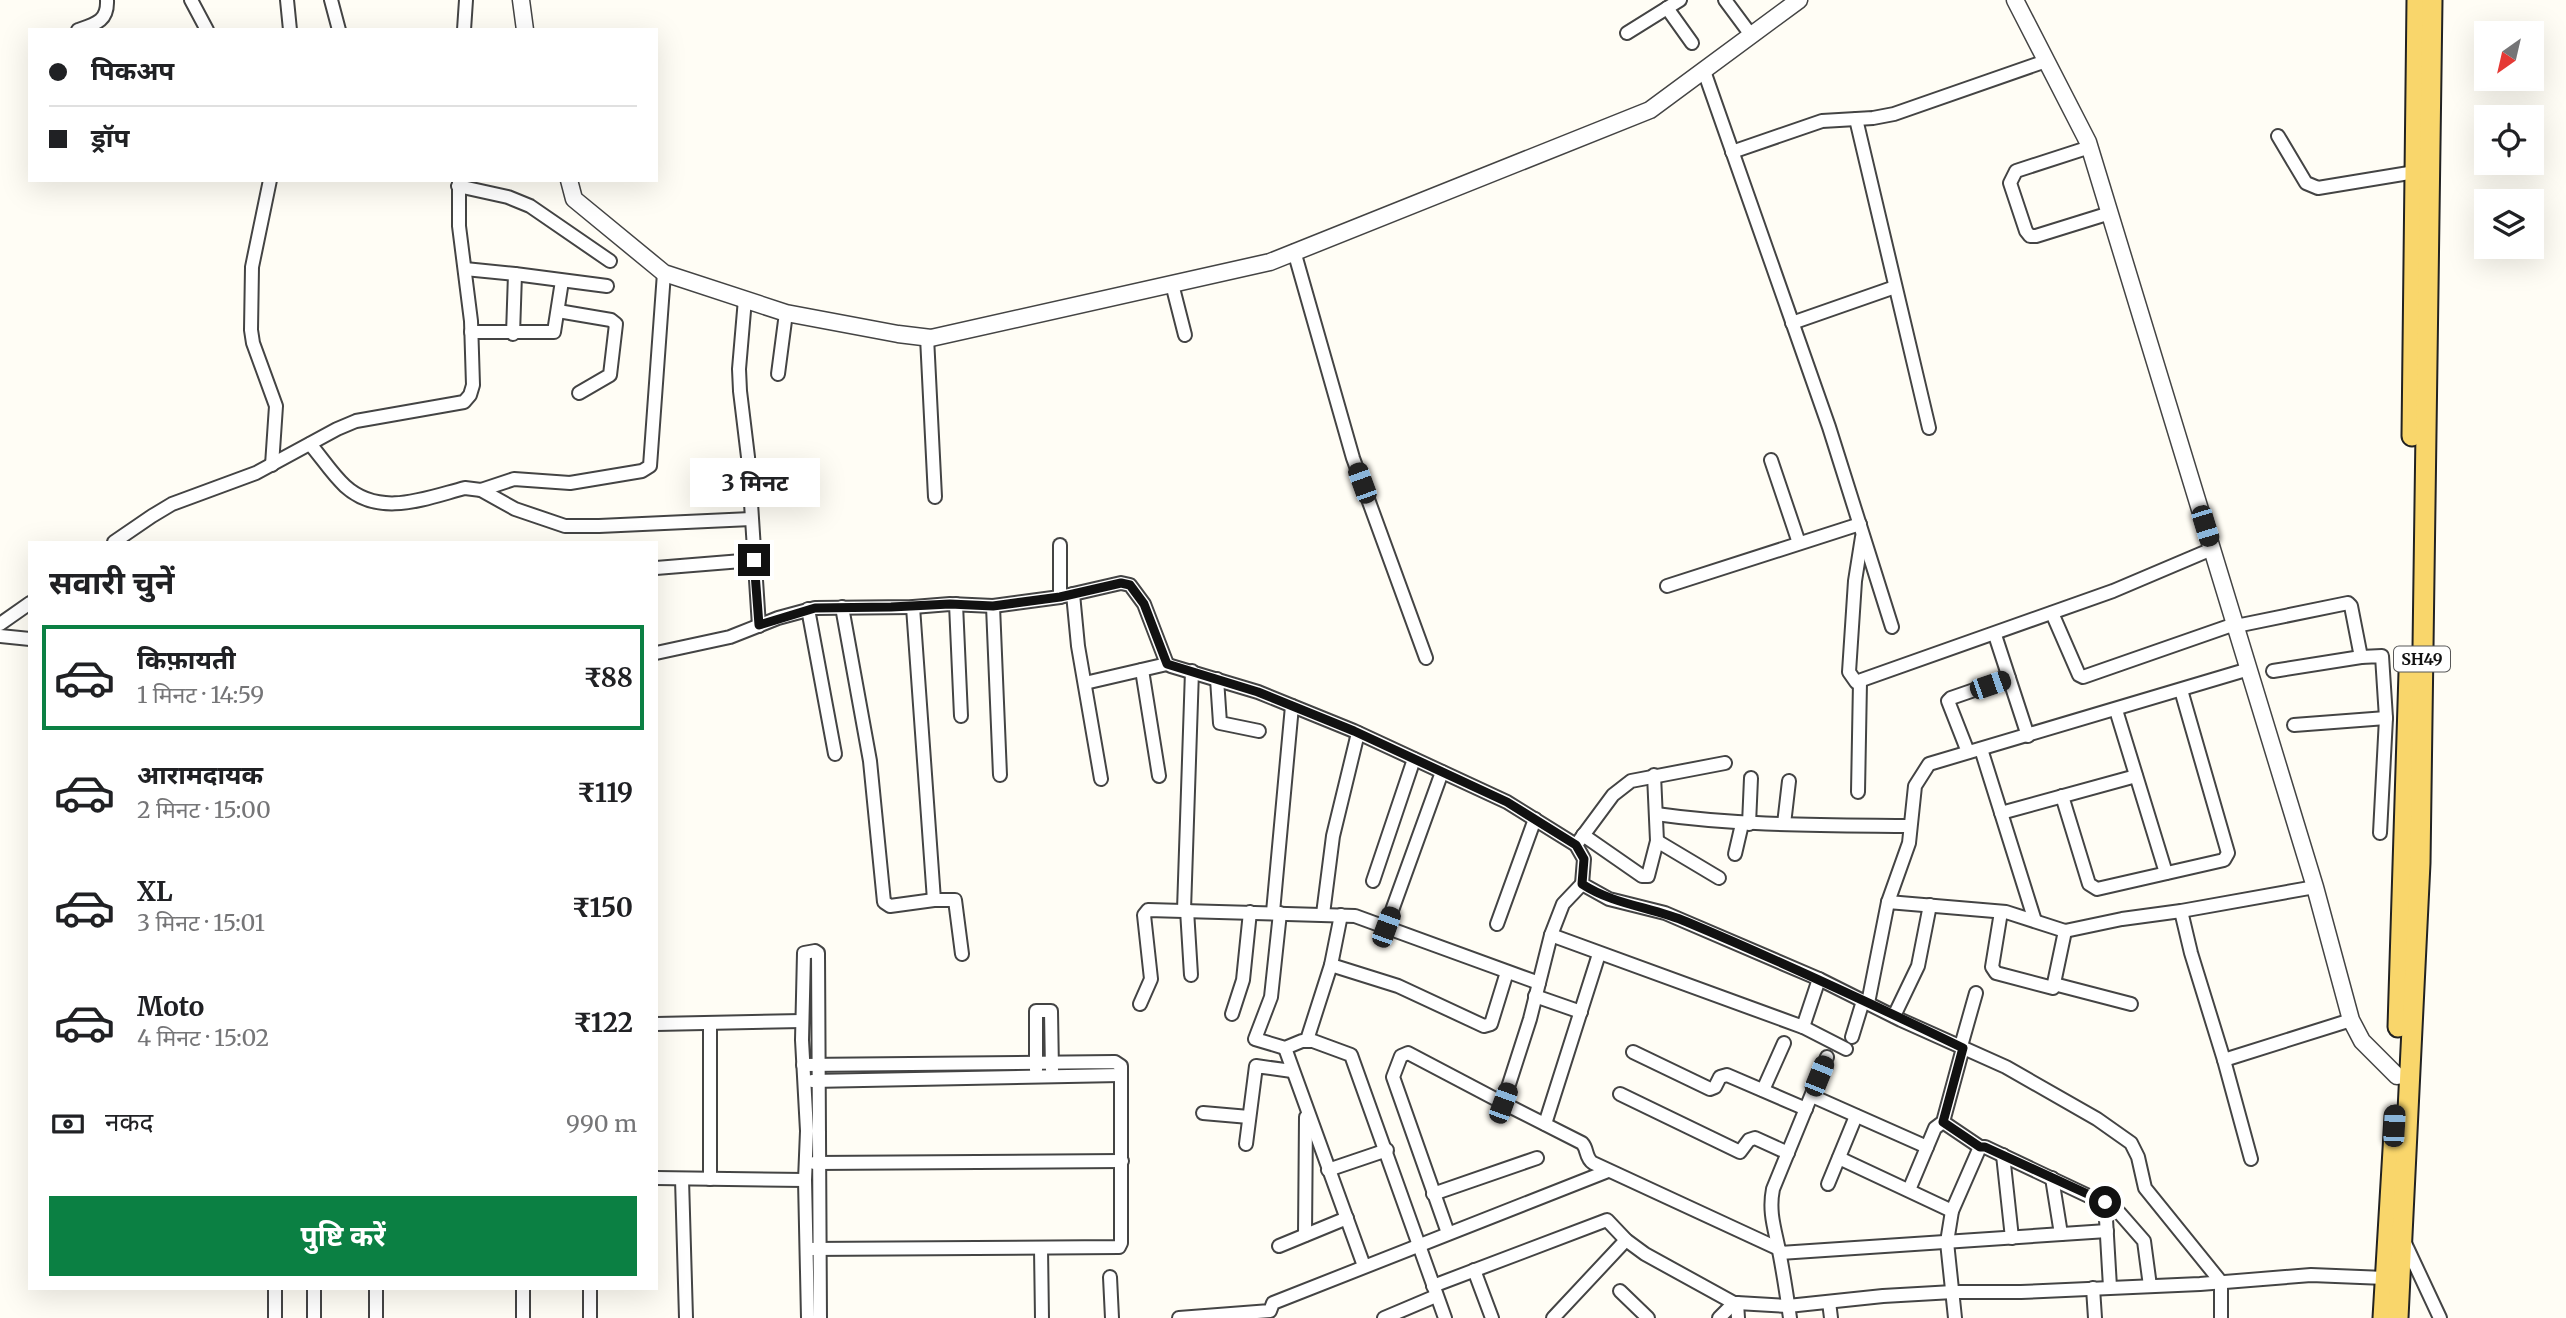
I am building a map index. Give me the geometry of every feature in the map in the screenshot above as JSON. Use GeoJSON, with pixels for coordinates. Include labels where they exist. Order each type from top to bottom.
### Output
{"type":"FeatureCollection","features":[{"type":"Feature","properties":{"kind":"main road","name":"SH49"},"geometry":{"type":"LineString","coordinates":[[2383,1318],[2397,1076],[2406,776],[2417,0]]}},
{"type":"Feature","properties":{"kind":"main road","name":"SH49"},"geometry":{"type":"LineString","coordinates":[[2398,1318],[2420,863],[2432,0]]}},
{"type":"Feature","properties":{"kind":"street"},"geometry":{"type":"LineString","coordinates":[[83,28],[102,21],[106,16],[107,0]]}},
{"type":"Feature","properties":{"kind":"street"},"geometry":{"type":"LineString","coordinates":[[191,0],[206,28]]}},
{"type":"Feature","properties":{"kind":"street"},"geometry":{"type":"LineString","coordinates":[[287,0],[290,28]]}},
{"type":"Feature","properties":{"kind":"street"},"geometry":{"type":"LineString","coordinates":[[331,0],[338,28]]}},
{"type":"Feature","properties":{"kind":"street"},"geometry":{"type":"LineString","coordinates":[[464,28],[466,0]]}},
{"type":"Feature","properties":{"kind":"street"},"geometry":{"type":"LineString","coordinates":[[521,0],[524,28]]}},
{"type":"Feature","properties":{"kind":"street"},"geometry":{"type":"LineString","coordinates":[[1627,33],[1681,0]]}},
{"type":"Feature","properties":{"kind":"street"},"geometry":{"type":"LineString","coordinates":[[1724,0],[1751,35]]}},
{"type":"Feature","properties":{"kind":"street"},"geometry":{"type":"LineString","coordinates":[[570,182],[574,199],[664,273],[786,313],[927,337],[1270,262],[1650,110],[1799,0]]}},
{"type":"Feature","properties":{"kind":"street"},"geometry":{"type":"LineString","coordinates":[[2015,0],[2090,147],[2315,887],[2351,1020],[2362,1041],[2397,1076]]}},
{"type":"Feature","properties":{"kind":"street"},"geometry":{"type":"LineString","coordinates":[[1667,8],[1692,43]]}},
{"type":"Feature","properties":{"kind":"street"},"geometry":{"type":"LineString","coordinates":[[1732,152],[1822,121],[1894,114],[2046,61]]}},
{"type":"Feature","properties":{"kind":"street"},"geometry":{"type":"LineString","coordinates":[[1704,71],[1793,323],[1892,627]]}},
{"type":"Feature","properties":{"kind":"street"},"geometry":{"type":"LineString","coordinates":[[1856,119],[1929,428]]}},
{"type":"Feature","properties":{"kind":"street"},"geometry":{"type":"LineString","coordinates":[[2278,136],[2306,183],[2312,187],[2414,172]]}},
{"type":"Feature","properties":{"kind":"street"},"geometry":{"type":"LineString","coordinates":[[2090,147],[2016,171],[2010,183],[2030,236],[2110,213]]}},
{"type":"Feature","properties":{"kind":"street"},"geometry":{"type":"LineString","coordinates":[[270,182],[252,267],[251,330],[253,343],[276,406],[272,465]]}},
{"type":"Feature","properties":{"kind":"street"},"geometry":{"type":"LineString","coordinates":[[115,541],[172,504],[272,465],[356,421],[464,402],[474,385],[459,226],[458,183],[530,206],[610,261]]}},
{"type":"Feature","properties":{"kind":"street"},"geometry":{"type":"LineString","coordinates":[[1294,251],[1353,458],[1426,658]]}},
{"type":"Feature","properties":{"kind":"street"},"geometry":{"type":"LineString","coordinates":[[465,270],[607,286]]}},
{"type":"Feature","properties":{"kind":"street"},"geometry":{"type":"LineString","coordinates":[[481,490],[514,479],[570,483],[642,471],[650,466],[664,273]]}},
{"type":"Feature","properties":{"kind":"street"},"geometry":{"type":"LineString","coordinates":[[513,334],[515,274]]}},
{"type":"Feature","properties":{"kind":"street"},"geometry":{"type":"LineString","coordinates":[[471,332],[551,334],[555,329],[562,281]]}},
{"type":"Feature","properties":{"kind":"street"},"geometry":{"type":"LineString","coordinates":[[1172,284],[1185,335]]}},
{"type":"Feature","properties":{"kind":"street"},"geometry":{"type":"LineString","coordinates":[[1793,323],[1895,287]]}},
{"type":"Feature","properties":{"kind":"street"},"geometry":{"type":"LineString","coordinates":[[745,299],[739,369],[759,625]]}},
{"type":"Feature","properties":{"kind":"street"},"geometry":{"type":"LineString","coordinates":[[558,311],[611,320],[616,324],[610,375],[579,393]]}},
{"type":"Feature","properties":{"kind":"street"},"geometry":{"type":"LineString","coordinates":[[778,374],[786,313]]}},
{"type":"Feature","properties":{"kind":"street"},"geometry":{"type":"LineString","coordinates":[[927,337],[935,497]]}},
{"type":"Feature","properties":{"kind":"street"},"geometry":{"type":"LineString","coordinates":[[310,444],[346,487],[364,498],[385,503],[403,504],[465,488],[481,490],[516,509],[565,526],[751,519]]}},
{"type":"Feature","properties":{"kind":"street"},"geometry":{"type":"LineString","coordinates":[[1771,460],[1799,543]]}},
{"type":"Feature","properties":{"kind":"street"},"geometry":{"type":"LineString","coordinates":[[1861,529],[1849,672],[1853,680],[1860,682],[1994,635],[2212,549]]}},
{"type":"Feature","properties":{"kind":"street"},"geometry":{"type":"LineString","coordinates":[[1667,586],[1799,543],[1861,529]]}},
{"type":"Feature","properties":{"kind":"street"},"geometry":{"type":"LineString","coordinates":[[1060,545],[1066,595],[1085,683],[1101,779]]}},
{"type":"Feature","properties":{"kind":"street"},"geometry":{"type":"LineString","coordinates":[[658,568],[754,560]]}},
{"type":"Feature","properties":{"kind":"street"},"geometry":{"type":"LineString","coordinates":[[658,653],[730,637],[808,609],[956,604],[993,606],[1121,583],[1130,585],[1144,604],[1167,664]]}},
{"type":"Feature","properties":{"kind":"street"},"geometry":{"type":"LineString","coordinates":[[2052,613],[2079,675],[2083,677],[2235,625],[2348,603],[2351,606],[2361,657]]}},
{"type":"Feature","properties":{"kind":"street"},"geometry":{"type":"LineString","coordinates":[[0,624],[28,604]]}},
{"type":"Feature","properties":{"kind":"street"},"geometry":{"type":"LineString","coordinates":[[956,604],[961,716]]}},
{"type":"Feature","properties":{"kind":"street"},"geometry":{"type":"LineString","coordinates":[[993,606],[1000,775]]}},
{"type":"Feature","properties":{"kind":"street"},"geometry":{"type":"LineString","coordinates":[[842,607],[870,761],[884,902],[890,906],[956,900],[962,954]]}},
{"type":"Feature","properties":{"kind":"street"},"geometry":{"type":"LineString","coordinates":[[913,607],[934,900]]}},
{"type":"Feature","properties":{"kind":"street"},"geometry":{"type":"LineString","coordinates":[[808,609],[835,754]]}},
{"type":"Feature","properties":{"kind":"street"},"geometry":{"type":"LineString","coordinates":[[1994,635],[2028,736]]}},
{"type":"Feature","properties":{"kind":"street"},"geometry":{"type":"LineString","coordinates":[[0,636],[28,639]]}},
{"type":"Feature","properties":{"kind":"street"},"geometry":{"type":"LineString","coordinates":[[2273,671],[2361,657],[2379,655],[2384,658],[2386,718],[2380,833]]}},
{"type":"Feature","properties":{"kind":"street"},"geometry":{"type":"LineString","coordinates":[[1085,683],[1167,664],[1217,679],[1357,733],[1507,802],[1645,877],[1650,874],[1657,841],[1654,775]]}},
{"type":"Feature","properties":{"kind":"street"},"geometry":{"type":"LineString","coordinates":[[1551,935],[1849,1043],[1866,1002],[1888,902],[1909,843],[1915,786],[1926,768],[1934,761],[2028,736],[2249,669]]}},
{"type":"Feature","properties":{"kind":"street"},"geometry":{"type":"LineString","coordinates":[[1142,670],[1159,776]]}},
{"type":"Feature","properties":{"kind":"street"},"geometry":{"type":"LineString","coordinates":[[1191,975],[1186,910],[1192,671]]}},
{"type":"Feature","properties":{"kind":"street"},"geometry":{"type":"LineString","coordinates":[[2009,678],[1948,701],[1974,750],[2001,813],[2035,922]]}},
{"type":"Feature","properties":{"kind":"street"},"geometry":{"type":"LineString","coordinates":[[1217,679],[1220,723],[1259,731]]}},
{"type":"Feature","properties":{"kind":"street"},"geometry":{"type":"LineString","coordinates":[[1858,792],[1860,682]]}},
{"type":"Feature","properties":{"kind":"street"},"geometry":{"type":"LineString","coordinates":[[2063,796],[2089,884],[2093,888],[2224,860],[2228,853],[2181,690]]}},
{"type":"Feature","properties":{"kind":"street"},"geometry":{"type":"LineString","coordinates":[[1292,706],[1271,997],[1255,1039],[1285,1048],[1307,1040],[1350,1055],[1387,1150],[1445,1318]]}},
{"type":"Feature","properties":{"kind":"street"},"geometry":{"type":"LineString","coordinates":[[2116,710],[2166,873]]}},
{"type":"Feature","properties":{"kind":"street"},"geometry":{"type":"LineString","coordinates":[[2294,725],[2386,718]]}},
{"type":"Feature","properties":{"kind":"street"},"geometry":{"type":"LineString","coordinates":[[1323,914],[1334,836],[1357,733]]}},
{"type":"Feature","properties":{"kind":"street"},"geometry":{"type":"LineString","coordinates":[[1373,881],[1414,759]]}},
{"type":"Feature","properties":{"kind":"street"},"geometry":{"type":"LineString","coordinates":[[1503,1103],[1515,1070],[1551,935],[1563,904],[1582,884],[1584,859],[1580,840],[1621,787],[1630,781],[1725,763]]}},
{"type":"Feature","properties":{"kind":"street"},"geometry":{"type":"LineString","coordinates":[[1386,927],[1442,772]]}},
{"type":"Feature","properties":{"kind":"street"},"geometry":{"type":"LineString","coordinates":[[2001,813],[2136,776]]}},
{"type":"Feature","properties":{"kind":"street"},"geometry":{"type":"LineString","coordinates":[[2383,778],[2406,776]]}},
{"type":"Feature","properties":{"kind":"street"},"geometry":{"type":"LineString","coordinates":[[1735,854],[1746,824],[1751,778]]}},
{"type":"Feature","properties":{"kind":"street"},"geometry":{"type":"LineString","coordinates":[[1784,824],[1788,782]]}},
{"type":"Feature","properties":{"kind":"street"},"geometry":{"type":"LineString","coordinates":[[1656,814],[1746,824],[1910,826]]}},
{"type":"Feature","properties":{"kind":"street"},"geometry":{"type":"LineString","coordinates":[[1497,924],[1535,819]]}},
{"type":"Feature","properties":{"kind":"street"},"geometry":{"type":"LineString","coordinates":[[1657,841],[1719,878]]}},
{"type":"Feature","properties":{"kind":"street"},"geometry":{"type":"LineString","coordinates":[[1582,884],[1609,899],[1676,917],[1819,979],[2007,1067],[2097,1119],[2131,1143],[2138,1157],[2145,1188],[2221,1282],[2221,1318]]}},
{"type":"Feature","properties":{"kind":"street"},"geometry":{"type":"LineString","coordinates":[[1888,902],[2001,912],[2065,931],[2315,887]]}},
{"type":"Feature","properties":{"kind":"street"},"geometry":{"type":"LineString","coordinates":[[1894,1016],[1918,966],[1930,905]]}},
{"type":"Feature","properties":{"kind":"street"},"geometry":{"type":"LineString","coordinates":[[1140,1004],[1151,979],[1144,915],[1149,910],[1186,910],[1355,916],[1507,972],[1581,1012]]}},
{"type":"Feature","properties":{"kind":"street"},"geometry":{"type":"LineString","coordinates":[[2181,911],[2251,1159]]}},
{"type":"Feature","properties":{"kind":"street"},"geometry":{"type":"LineString","coordinates":[[1232,1014],[1243,980],[1250,912]]}},
{"type":"Feature","properties":{"kind":"street"},"geometry":{"type":"LineString","coordinates":[[2001,912],[1993,971],[2051,988],[2065,931]]}},
{"type":"Feature","properties":{"kind":"street"},"geometry":{"type":"LineString","coordinates":[[1307,1040],[1331,965],[1341,915]]}},
{"type":"Feature","properties":{"kind":"street"},"geometry":{"type":"LineString","coordinates":[[808,1318],[813,1249],[820,1163],[820,1081],[818,954],[815,951],[806,951],[802,1021],[805,1180],[813,1249],[820,1318]]}},
{"type":"Feature","properties":{"kind":"street"},"geometry":{"type":"LineString","coordinates":[[1545,1124],[1599,954]]}},
{"type":"Feature","properties":{"kind":"street"},"geometry":{"type":"LineString","coordinates":[[1331,965],[1398,986],[1484,1026],[1491,1024],[1507,972]]}},
{"type":"Feature","properties":{"kind":"street"},"geometry":{"type":"LineString","coordinates":[[1803,1027],[1819,979]]}},
{"type":"Feature","properties":{"kind":"street"},"geometry":{"type":"LineString","coordinates":[[2054,984],[2130,1004]]}},
{"type":"Feature","properties":{"kind":"street"},"geometry":{"type":"LineString","coordinates":[[1909,1190],[1935,1128],[1943,1122],[1976,993]]}},
{"type":"Feature","properties":{"kind":"street"},"geometry":{"type":"LineString","coordinates":[[1036,1077],[1036,1011],[1051,1011],[1052,1077]]}},
{"type":"Feature","properties":{"kind":"street"},"geometry":{"type":"LineString","coordinates":[[2224,1059],[2351,1020]]}},
{"type":"Feature","properties":{"kind":"street"},"geometry":{"type":"LineString","coordinates":[[658,1024],[802,1021]]}},
{"type":"Feature","properties":{"kind":"street"},"geometry":{"type":"LineString","coordinates":[[710,1023],[710,1179]]}},
{"type":"Feature","properties":{"kind":"street"},"geometry":{"type":"LineString","coordinates":[[1763,1090],[1784,1042]]}},
{"type":"Feature","properties":{"kind":"street"},"geometry":{"type":"LineString","coordinates":[[1285,1048],[1364,1266]]}},
{"type":"Feature","properties":{"kind":"street"},"geometry":{"type":"LineString","coordinates":[[1633,1052],[1710,1089],[1715,1087],[1723,1074],[1806,1109]]}},
{"type":"Feature","properties":{"kind":"street"},"geometry":{"type":"LineString","coordinates":[[1448,1233],[1393,1076],[1401,1056],[1408,1053],[1581,1143],[1589,1161],[1779,1251],[2106,1231]]}},
{"type":"Feature","properties":{"kind":"street"},"geometry":{"type":"LineString","coordinates":[[1789,1312],[1771,1218],[1771,1200],[1827,1057]]}},
{"type":"Feature","properties":{"kind":"street"},"geometry":{"type":"LineString","coordinates":[[803,1065],[1115,1062],[1121,1066],[1119,1247],[813,1249]]}},
{"type":"Feature","properties":{"kind":"street"},"geometry":{"type":"LineString","coordinates":[[947,1064],[948,1079]]}},
{"type":"Feature","properties":{"kind":"street"},"geometry":{"type":"LineString","coordinates":[[1246,1144],[1256,1066],[1293,1071]]}},
{"type":"Feature","properties":{"kind":"street"},"geometry":{"type":"LineString","coordinates":[[804,1082],[1120,1075]]}},
{"type":"Feature","properties":{"kind":"street"},"geometry":{"type":"LineString","coordinates":[[1620,1094],[1740,1152],[1749,1140],[1755,1138],[1788,1153]]}},
{"type":"Feature","properties":{"kind":"street"},"geometry":{"type":"LineString","coordinates":[[1811,1096],[1927,1147]]}},
{"type":"Feature","properties":{"kind":"street"},"geometry":{"type":"LineString","coordinates":[[1305,1235],[1306,1110]]}},
{"type":"Feature","properties":{"kind":"street"},"geometry":{"type":"LineString","coordinates":[[1203,1113],[1249,1117]]}},
{"type":"Feature","properties":{"kind":"street"},"geometry":{"type":"LineString","coordinates":[[1828,1184],[1856,1116]]}},
{"type":"Feature","properties":{"kind":"street"},"geometry":{"type":"LineString","coordinates":[[1943,1122],[1980,1147],[2003,1155],[2116,1209],[2144,1241],[2150,1286]]}},
{"type":"Feature","properties":{"kind":"street"},"geometry":{"type":"LineString","coordinates":[[1955,1318],[1947,1242],[1952,1211],[1980,1147]]}},
{"type":"Feature","properties":{"kind":"street"},"geometry":{"type":"LineString","coordinates":[[1328,1170],[1387,1150]]}},
{"type":"Feature","properties":{"kind":"street"},"geometry":{"type":"LineString","coordinates":[[2003,1155],[2012,1238]]}},
{"type":"Feature","properties":{"kind":"street"},"geometry":{"type":"LineString","coordinates":[[1433,1194],[1537,1158]]}},
{"type":"Feature","properties":{"kind":"street"},"geometry":{"type":"LineString","coordinates":[[1839,1158],[1952,1211]]}},
{"type":"Feature","properties":{"kind":"street"},"geometry":{"type":"LineString","coordinates":[[806,1163],[1122,1161]]}},
{"type":"Feature","properties":{"kind":"street"},"geometry":{"type":"LineString","coordinates":[[1179,1318],[1270,1311],[1273,1303],[1608,1171]]}},
{"type":"Feature","properties":{"kind":"street"},"geometry":{"type":"LineString","coordinates":[[658,1178],[805,1180]]}},
{"type":"Feature","properties":{"kind":"street"},"geometry":{"type":"LineString","coordinates":[[2052,1178],[2061,1234]]}},
{"type":"Feature","properties":{"kind":"street"},"geometry":{"type":"LineString","coordinates":[[682,1179],[686,1318]]}},
{"type":"Feature","properties":{"kind":"street"},"geometry":{"type":"LineString","coordinates":[[2105,1202],[2110,1287]]}},
{"type":"Feature","properties":{"kind":"street"},"geometry":{"type":"LineString","coordinates":[[1279,1246],[1346,1219]]}},
{"type":"Feature","properties":{"kind":"street"},"geometry":{"type":"LineString","coordinates":[[1384,1318],[1474,1270],[1607,1220],[1626,1240],[1667,1268],[1735,1303],[1789,1312],[1829,1302],[1953,1292],[2150,1286],[2311,1275],[2385,1278]]}},
{"type":"Feature","properties":{"kind":"street"},"geometry":{"type":"LineString","coordinates":[[2403,1238],[2440,1318]]}},
{"type":"Feature","properties":{"kind":"street"},"geometry":{"type":"LineString","coordinates":[[1553,1318],[1626,1240]]}},
{"type":"Feature","properties":{"kind":"street"},"geometry":{"type":"LineString","coordinates":[[1041,1248],[1042,1318]]}},
{"type":"Feature","properties":{"kind":"street"},"geometry":{"type":"LineString","coordinates":[[1474,1270],[1492,1318]]}},
{"type":"Feature","properties":{"kind":"street"},"geometry":{"type":"LineString","coordinates":[[1110,1277],[1112,1318]]}},
{"type":"Feature","properties":{"kind":"street"},"geometry":{"type":"LineString","coordinates":[[2093,1288],[2095,1318]]}},
{"type":"Feature","properties":{"kind":"street"},"geometry":{"type":"LineString","coordinates":[[275,1290],[275,1318]]}},
{"type":"Feature","properties":{"kind":"street"},"geometry":{"type":"LineString","coordinates":[[314,1290],[314,1318]]}},
{"type":"Feature","properties":{"kind":"street"},"geometry":{"type":"LineString","coordinates":[[376,1290],[376,1318]]}},
{"type":"Feature","properties":{"kind":"street"},"geometry":{"type":"LineString","coordinates":[[523,1290],[523,1318]]}},
{"type":"Feature","properties":{"kind":"street"},"geometry":{"type":"LineString","coordinates":[[590,1290],[590,1318]]}},
{"type":"Feature","properties":{"kind":"street"},"geometry":{"type":"LineString","coordinates":[[1620,1291],[1648,1318]]}},
{"type":"Feature","properties":{"kind":"street"},"geometry":{"type":"LineString","coordinates":[[1829,1302],[1831,1318]]}},
{"type":"Feature","properties":{"kind":"street"},"geometry":{"type":"LineString","coordinates":[[1719,1318],[1735,1303]]}},
{"type":"Feature","properties":{"kind":"street"},"geometry":{"type":"LineString","coordinates":[[1735,1303],[1738,1318]]}},
{"type":"Feature","properties":{"kind":"route"},"geometry":{"type":"LineString","coordinates":[[754,560],[759,625],[815,608],[1010,605],[1121,583],[1130,585],[1144,604],[1167,664],[1258,692],[1354,731],[1507,802],[1576,845],[1584,859],[1582,884],[1596,893],[1686,921],[1819,979],[1963,1048],[1943,1122],[1980,1147],[2105,1202]]}}]}
